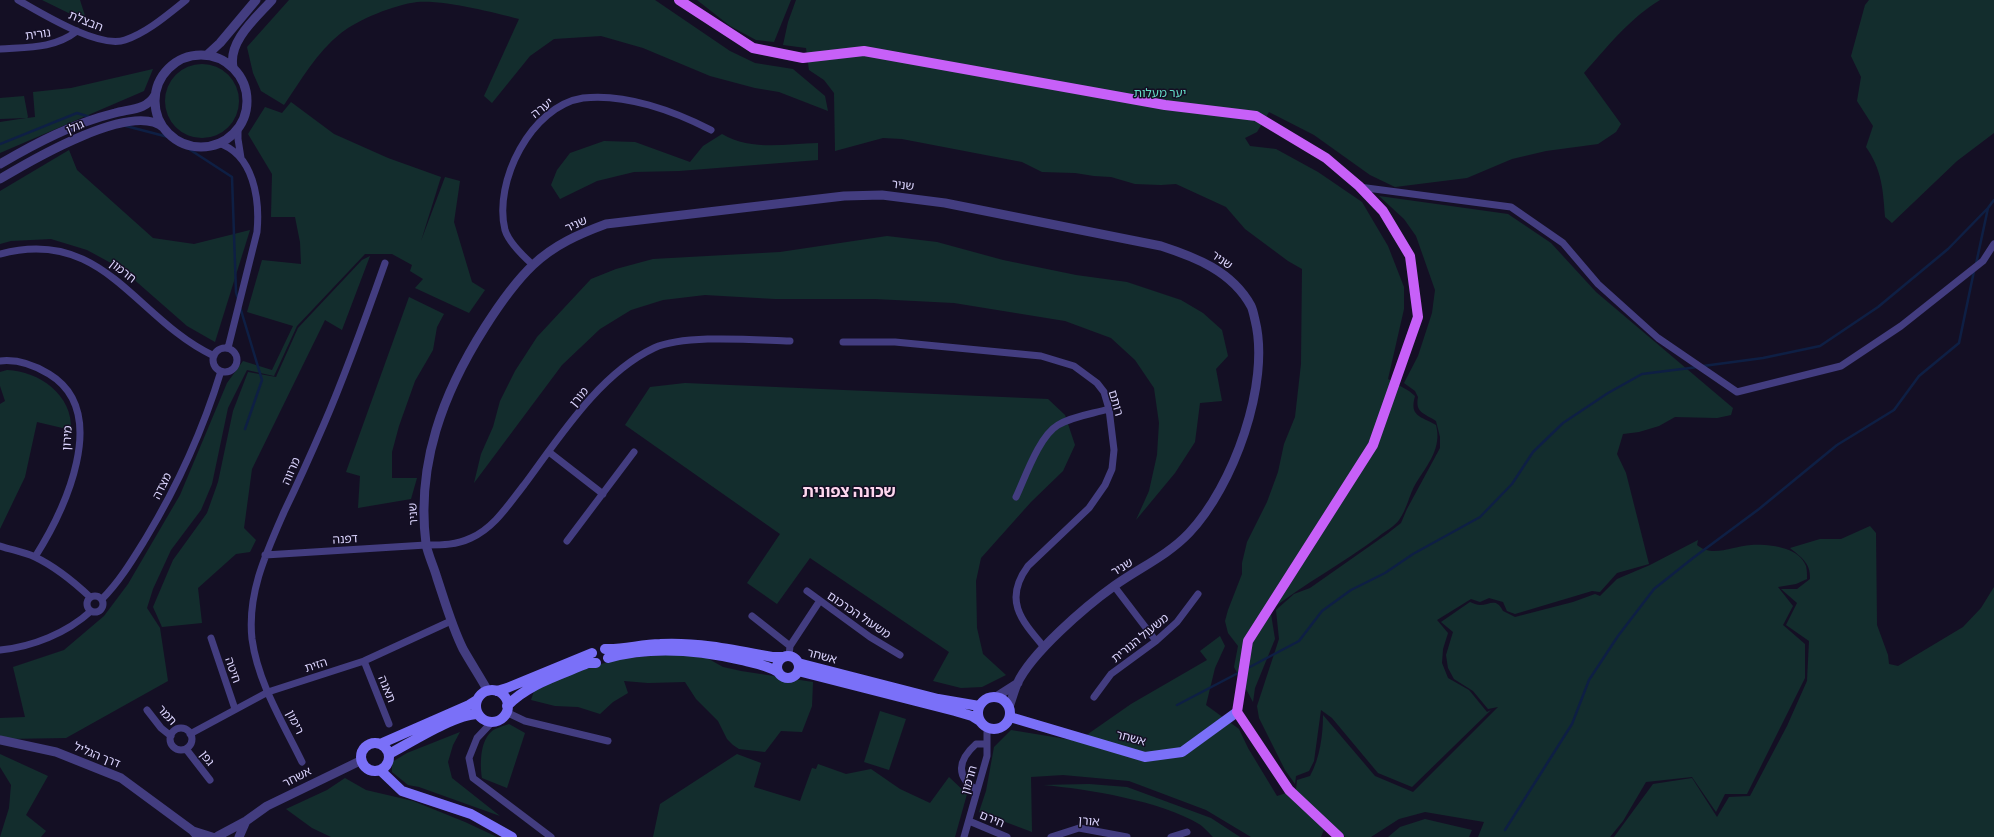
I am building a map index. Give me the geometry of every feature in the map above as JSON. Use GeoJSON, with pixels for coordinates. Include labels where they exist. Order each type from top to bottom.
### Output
{"type":"FeatureCollection","features":[{"type":"Feature","properties":{"kind":"main road"},"geometry":{"type":"LineString","coordinates":[[679,0],[753,48],[802,58],[864,51],[1165,105],[1256,116],[1326,158],[1359,186],[1383,211],[1410,256],[1418,317],[1373,445],[1248,641],[1237,712],[1289,790],[1339,837]]}},
{"type":"Feature","properties":{"kind":"main road"},"geometry":{"type":"LineString","coordinates":[[477,700],[476,704],[478,714],[482,718],[492,722],[498,721],[513,700],[536,685],[588,663],[602,664],[607,654],[617,650],[659,644],[679,644],[706,646],[772,657],[787,653]]}},
{"type":"Feature","properties":{"kind":"main road"},"geometry":{"type":"LineString","coordinates":[[380,744],[470,705],[477,700],[483,692],[507,688],[592,653],[598,647],[607,654],[659,651],[712,654],[763,665],[787,678],[793,676],[798,667],[794,658],[787,653]]}},
{"type":"Feature","properties":{"kind":"main road"},"geometry":{"type":"LineString","coordinates":[[592,653],[592,659],[596,663]]}},
{"type":"Feature","properties":{"kind":"main road"},"geometry":{"type":"LineString","coordinates":[[778,672],[777,666],[787,653]]}},
{"type":"Feature","properties":{"kind":"main road","name":"אשחר"},"geometry":{"type":"LineString","coordinates":[[798,667],[938,699],[979,706]]}},
{"type":"Feature","properties":{"kind":"main road","name":"אשחר"},"geometry":{"type":"LineString","coordinates":[[798,667],[972,716],[984,725]]}},
{"type":"Feature","properties":{"kind":"main road"},"geometry":{"type":"LineString","coordinates":[[492,691],[504,696],[507,709]]}},
{"type":"Feature","properties":{"kind":"main road"},"geometry":{"type":"LineString","coordinates":[[996,697],[1006,702],[1009,712],[1008,721],[1001,728],[984,725],[978,716],[979,706],[986,699],[996,697]]}},
{"type":"Feature","properties":{"kind":"main road","name":"אשחר"},"geometry":{"type":"LineString","coordinates":[[1009,712],[1145,757],[1182,752],[1237,712]]}},
{"type":"Feature","properties":{"kind":"main road"},"geometry":{"type":"LineString","coordinates":[[389,754],[438,728],[471,714],[478,714]]}},
{"type":"Feature","properties":{"kind":"main road"},"geometry":{"type":"LineString","coordinates":[[371,743],[380,744],[386,747],[389,754],[386,765],[380,770],[375,771],[367,768],[362,760],[364,748],[371,743]]}},
{"type":"Feature","properties":{"kind":"main road"},"geometry":{"type":"LineString","coordinates":[[380,770],[402,791],[471,814],[512,837]]}},
{"type":"Feature","properties":{"kind":"street","name":"חבצלת"},"geometry":{"type":"LineString","coordinates":[[18,0],[77,32],[102,40],[123,41],[158,23],[186,0]]}},
{"type":"Feature","properties":{"kind":"street"},"geometry":{"type":"LineString","coordinates":[[206,55],[220,42],[256,0]]}},
{"type":"Feature","properties":{"kind":"street"},"geometry":{"type":"LineString","coordinates":[[233,67],[232,57],[236,44],[272,0]]}},
{"type":"Feature","properties":{"kind":"street","name":"נורית"},"geometry":{"type":"LineString","coordinates":[[0,49],[49,46],[67,39],[77,32]]}},
{"type":"Feature","properties":{"kind":"street"},"geometry":{"type":"LineString","coordinates":[[206,55],[220,59],[233,67],[242,79],[247,99],[245,113],[238,128],[229,137],[218,143],[203,147],[189,145],[175,139],[164,129],[158,116],[155,95],[163,75],[173,64],[192,56],[206,55]]}},
{"type":"Feature","properties":{"kind":"street","name":"גולן"},"geometry":{"type":"LineString","coordinates":[[0,164],[83,123],[142,107],[150,102],[155,95]]}},
{"type":"Feature","properties":{"kind":"street","name":"יערה"},"geometry":{"type":"LineString","coordinates":[[533,265],[520,253],[506,231],[502,211],[504,189],[513,164],[525,139],[538,124],[558,108],[582,98],[628,99],[691,120],[711,130]]}},
{"type":"Feature","properties":{"kind":"street","name":"גולן"},"geometry":{"type":"LineString","coordinates":[[0,179],[56,148],[110,126],[143,120],[155,123],[164,129]]}},
{"type":"Feature","properties":{"kind":"street"},"geometry":{"type":"LineString","coordinates":[[238,128],[238,139],[242,160]]}},
{"type":"Feature","properties":{"kind":"street"},"geometry":{"type":"LineString","coordinates":[[218,143],[230,148],[242,160],[250,175],[256,193],[258,222],[228,348]]}},
{"type":"Feature","properties":{"kind":"street"},"geometry":{"type":"LineString","coordinates":[[1359,186],[1511,207],[1563,243],[1598,284],[1658,338],[1737,392],[1842,366],[1913,317],[1983,261],[1994,244]]}},
{"type":"Feature","properties":{"kind":"street","name":"שניר"},"geometry":{"type":"LineString","coordinates":[[492,691],[463,648],[451,621],[426,545],[424,487],[434,432],[449,394],[467,356],[505,296],[533,265],[578,234],[606,224],[837,197],[882,195],[945,203],[1153,244],[1190,255],[1221,272],[1240,290],[1251,306],[1259,335],[1259,370],[1243,438],[1230,469],[1214,500],[1190,532],[1172,549],[1114,586],[1044,647],[1018,683],[1009,712]]}},
{"type":"Feature","properties":{"kind":"street","name":"חרמון"},"geometry":{"type":"LineString","coordinates":[[0,254],[36,248],[56,250],[83,259],[97,266],[120,282],[180,336],[214,356]]}},
{"type":"Feature","properties":{"kind":"street","name":"מרווה"},"geometry":{"type":"LineString","coordinates":[[268,692],[259,672],[252,639],[251,611],[256,585],[265,556],[324,423],[365,319],[385,263]]}},
{"type":"Feature","properties":{"kind":"street","name":"מורן"},"geometry":{"type":"LineString","coordinates":[[426,545],[453,545],[472,538],[499,517],[590,399],[611,377],[634,359],[655,347],[676,342],[707,339],[790,341]]}},
{"type":"Feature","properties":{"kind":"street","name":"רותם"},"geometry":{"type":"LineString","coordinates":[[843,342],[895,342],[1041,356],[1074,366],[1097,382],[1104,392],[1109,409],[1114,450],[1112,469],[1105,486],[1089,508],[1028,566],[1020,577],[1016,590],[1017,607],[1024,623],[1044,647]]}},
{"type":"Feature","properties":{"kind":"street"},"geometry":{"type":"LineString","coordinates":[[228,348],[236,354],[236,365],[228,372],[221,371],[214,365],[214,356],[219,349],[228,348]]}},
{"type":"Feature","properties":{"kind":"street","name":"מירון"},"geometry":{"type":"LineString","coordinates":[[0,361],[22,362],[40,369],[55,378],[72,397],[78,408],[80,421],[78,454],[67,492],[50,532],[35,557]]}},
{"type":"Feature","properties":{"kind":"street","name":"מצדה"},"geometry":{"type":"LineString","coordinates":[[102,599],[136,555],[172,492],[204,422],[221,371]]}},
{"type":"Feature","properties":{"kind":"street"},"geometry":{"type":"LineString","coordinates":[[1016,497],[1036,455],[1057,426],[1070,420],[1109,409]]}},
{"type":"Feature","properties":{"kind":"street"},"geometry":{"type":"LineString","coordinates":[[549,452],[603,494]]}},
{"type":"Feature","properties":{"kind":"street"},"geometry":{"type":"LineString","coordinates":[[567,541],[634,452]]}},
{"type":"Feature","properties":{"kind":"street","name":"דפנה"},"geometry":{"type":"LineString","coordinates":[[265,556],[426,545]]}},
{"type":"Feature","properties":{"kind":"street"},"geometry":{"type":"LineString","coordinates":[[0,546],[35,557],[68,578],[90,597]]}},
{"type":"Feature","properties":{"kind":"street"},"geometry":{"type":"LineString","coordinates":[[1114,586],[1156,641]]}},
{"type":"Feature","properties":{"kind":"street","name":"משעול הכרכום"},"geometry":{"type":"LineString","coordinates":[[807,591],[819,602],[870,637],[900,655]]}},
{"type":"Feature","properties":{"kind":"street","name":"משעול הנורית"},"geometry":{"type":"LineString","coordinates":[[1094,697],[1111,674],[1156,641],[1177,622],[1198,594]]}},
{"type":"Feature","properties":{"kind":"street"},"geometry":{"type":"LineString","coordinates":[[0,650],[26,645],[55,635],[78,622],[91,611],[100,611],[103,607],[102,599],[96,595],[90,597]]}},
{"type":"Feature","properties":{"kind":"street"},"geometry":{"type":"LineString","coordinates":[[90,597],[87,606],[91,611]]}},
{"type":"Feature","properties":{"kind":"street"},"geometry":{"type":"LineString","coordinates":[[752,616],[787,653],[819,602]]}},
{"type":"Feature","properties":{"kind":"street","name":"הזית"},"geometry":{"type":"LineString","coordinates":[[190,734],[268,692],[364,661],[451,621]]}},
{"type":"Feature","properties":{"kind":"street","name":"חיטה"},"geometry":{"type":"LineString","coordinates":[[211,638],[235,709]]}},
{"type":"Feature","properties":{"kind":"street","name":"תאנה"},"geometry":{"type":"LineString","coordinates":[[364,661],[389,724]]}},
{"type":"Feature","properties":{"kind":"street","name":"שניר"},"geometry":{"type":"LineString","coordinates":[[996,697],[1018,683]]}},
{"type":"Feature","properties":{"kind":"street","name":"רימון"},"geometry":{"type":"LineString","coordinates":[[268,692],[302,762]]}},
{"type":"Feature","properties":{"kind":"street"},"geometry":{"type":"LineString","coordinates":[[507,709],[525,721],[608,741]]}},
{"type":"Feature","properties":{"kind":"street","name":"תמר"},"geometry":{"type":"LineString","coordinates":[[147,710],[161,728],[171,736]]}},
{"type":"Feature","properties":{"kind":"street"},"geometry":{"type":"LineString","coordinates":[[492,722],[477,738],[469,758],[473,778],[551,837]]}},
{"type":"Feature","properties":{"kind":"street","name":"חרמון"},"geometry":{"type":"LineString","coordinates":[[964,837],[987,756],[984,725]]}},
{"type":"Feature","properties":{"kind":"street"},"geometry":{"type":"LineString","coordinates":[[180,729],[188,731],[190,734],[192,742],[186,749],[181,750],[173,746],[171,736],[176,730],[180,729]]}},
{"type":"Feature","properties":{"kind":"street","name":"דרך הגליל"},"geometry":{"type":"LineString","coordinates":[[0,740],[56,752],[121,778],[195,834],[217,837]]}},
{"type":"Feature","properties":{"kind":"street"},"geometry":{"type":"LineString","coordinates":[[977,790],[964,780],[961,769],[963,759],[969,750],[976,744],[987,744]]}},
{"type":"Feature","properties":{"kind":"street","name":"גפן"},"geometry":{"type":"LineString","coordinates":[[186,749],[210,780]]}},
{"type":"Feature","properties":{"kind":"street","name":"אשחר"},"geometry":{"type":"LineString","coordinates":[[217,837],[246,821],[267,806],[362,760]]}},
{"type":"Feature","properties":{"kind":"street"},"geometry":{"type":"LineString","coordinates":[[239,837],[246,821]]}},
{"type":"Feature","properties":{"kind":"street","name":"חירם"},"geometry":{"type":"LineString","coordinates":[[969,821],[1007,837]]}},
{"type":"Feature","properties":{"kind":"street","name":"אורן"},"geometry":{"type":"LineString","coordinates":[[1051,837],[1079,828],[1127,837]]}},
{"type":"Feature","properties":{"kind":"street"},"geometry":{"type":"LineString","coordinates":[[1171,837],[1187,832]]}},
{"type":"Feature","properties":{"kind":"green space"},"geometry":{"type":"Polygon","coordinates":[[[42,0],[80,0],[87,22],[42,0]]]}},
{"type":"Feature","properties":{"kind":"green space"},"geometry":{"type":"Polygon","coordinates":[[[289,0],[655,0],[730,51],[755,63],[793,69],[825,96],[828,111],[779,92],[755,88],[710,76],[643,48],[601,36],[554,39],[530,56],[492,103],[484,96],[519,19],[468,7],[429,2],[417,2],[388,9],[348,28],[324,49],[303,76],[284,105],[261,91],[253,73],[247,47],[289,0]]]}},
{"type":"Feature","properties":{"kind":"green space"},"geometry":{"type":"Polygon","coordinates":[[[697,0],[791,0],[774,42],[756,40],[730,26],[697,0]]]}},
{"type":"Feature","properties":{"kind":"green space","name":"יער מעלות"},"geometry":{"type":"Polygon","coordinates":[[[796,0],[1660,0],[1629,24],[1584,73],[1621,124],[1616,132],[1598,144],[1546,151],[1512,159],[1467,178],[1395,187],[1370,175],[1314,135],[1269,112],[1257,132],[1245,138],[1250,146],[1276,149],[1318,172],[1362,202],[1388,246],[1404,287],[1404,309],[1388,379],[1415,396],[1415,412],[1436,425],[1437,433],[1437,441],[1433,456],[1416,483],[1402,516],[1397,522],[1365,547],[1269,611],[1271,614],[1275,639],[1255,688],[1253,702],[1234,667],[1238,646],[1228,633],[1225,621],[1242,574],[1242,563],[1247,542],[1267,502],[1278,472],[1284,444],[1295,417],[1301,364],[1302,269],[1288,261],[1245,229],[1226,207],[1176,184],[1135,184],[1111,177],[1075,173],[1042,172],[1022,162],[902,139],[883,138],[835,151],[834,93],[824,80],[809,70],[806,48],[783,45],[788,22],[796,0]]]}},
{"type":"Feature","properties":{"kind":"green space"},"geometry":{"type":"Polygon","coordinates":[[[1869,0],[1994,0],[1994,133],[1957,161],[1892,223],[1885,217],[1879,172],[1866,147],[1873,126],[1857,101],[1861,77],[1851,56],[1865,5],[1869,0]]]}},
{"type":"Feature","properties":{"kind":"green space"},"geometry":{"type":"Polygon","coordinates":[[[202,64],[216,67],[228,75],[236,87],[239,101],[236,115],[228,127],[216,135],[202,138],[188,135],[176,127],[168,115],[165,101],[168,87],[176,75],[188,67],[202,64]]]}},
{"type":"Feature","properties":{"kind":"green space"},"geometry":{"type":"Polygon","coordinates":[[[153,69],[144,91],[0,153],[0,122],[26,118],[0,119],[0,98],[24,96],[27,118],[35,117],[33,92],[71,88],[153,69]]]}},
{"type":"Feature","properties":{"kind":"green space"},"geometry":{"type":"Polygon","coordinates":[[[291,102],[334,134],[388,158],[441,177],[421,241],[445,177],[460,181],[454,222],[472,282],[485,290],[469,313],[415,288],[423,279],[410,271],[412,265],[392,254],[365,254],[297,326],[274,376],[247,370],[228,408],[212,484],[201,510],[171,550],[153,589],[147,608],[160,628],[168,681],[66,738],[4,739],[0,736],[0,718],[25,717],[13,667],[64,650],[104,616],[128,584],[180,495],[227,383],[243,361],[272,370],[293,326],[247,312],[262,260],[301,264],[300,242],[295,217],[271,217],[272,174],[248,134],[265,107],[282,113],[291,102]]]}},
{"type":"Feature","properties":{"kind":"green space"},"geometry":{"type":"Polygon","coordinates":[[[722,134],[744,143],[756,145],[818,143],[818,160],[679,171],[634,172],[597,181],[560,199],[551,185],[557,170],[570,153],[604,141],[635,142],[690,162],[703,146],[722,134]]]}},
{"type":"Feature","properties":{"kind":"green space"},"geometry":{"type":"Polygon","coordinates":[[[69,150],[77,170],[153,238],[194,244],[250,230],[215,342],[187,326],[122,269],[87,250],[51,239],[11,241],[0,244],[0,191],[69,150]]]}},
{"type":"Feature","properties":{"kind":"green space"},"geometry":{"type":"Polygon","coordinates":[[[1379,196],[1508,214],[1551,243],[1596,292],[1733,408],[1731,415],[1717,418],[1675,417],[1659,426],[1639,432],[1623,434],[1617,454],[1626,473],[1649,564],[1617,573],[1600,592],[1592,591],[1515,614],[1507,611],[1503,602],[1489,598],[1480,602],[1471,599],[1437,620],[1448,633],[1443,649],[1442,663],[1448,678],[1469,690],[1487,712],[1491,710],[1412,787],[1378,773],[1332,718],[1321,710],[1314,761],[1309,771],[1296,776],[1295,784],[1285,770],[1259,718],[1257,706],[1279,639],[1276,610],[1294,594],[1310,588],[1401,523],[1440,448],[1440,437],[1436,421],[1419,410],[1417,402],[1418,397],[1415,391],[1404,383],[1418,356],[1432,313],[1435,290],[1416,236],[1404,219],[1379,196]]]}},
{"type":"Feature","properties":{"kind":"green space"},"geometry":{"type":"Polygon","coordinates":[[[887,236],[937,242],[1003,260],[1076,275],[1127,282],[1181,300],[1203,313],[1222,330],[1228,356],[1216,369],[1222,401],[1200,403],[1195,442],[1175,473],[1136,520],[1149,491],[1157,455],[1159,423],[1154,388],[1135,360],[1111,338],[1065,321],[954,303],[875,299],[775,299],[705,295],[663,300],[631,310],[600,329],[562,365],[474,483],[481,454],[493,427],[500,401],[515,371],[537,337],[591,279],[616,269],[653,259],[780,252],[887,236]]]}},
{"type":"Feature","properties":{"kind":"green space"},"geometry":{"type":"Polygon","coordinates":[[[370,256],[342,330],[325,320],[252,469],[244,528],[256,540],[250,552],[236,554],[198,588],[202,623],[162,627],[153,607],[173,560],[207,513],[218,482],[233,411],[248,372],[276,377],[298,328],[362,260],[370,256]]]}},
{"type":"Feature","properties":{"kind":"green space"},"geometry":{"type":"Polygon","coordinates":[[[409,297],[444,314],[437,327],[433,350],[415,381],[399,426],[392,452],[392,478],[417,478],[411,499],[358,508],[360,476],[346,472],[409,297]]]}},
{"type":"Feature","properties":{"kind":"green space"},"geometry":{"type":"Polygon","coordinates":[[[7,370],[19,371],[31,375],[52,387],[66,406],[70,417],[71,430],[37,422],[25,477],[0,529],[0,404],[5,401],[0,386],[0,372],[7,370]]]}},
{"type":"Feature","properties":{"kind":"green space"},"geometry":{"type":"Polygon","coordinates":[[[685,383],[1048,399],[1065,415],[1075,445],[1063,471],[1031,502],[981,558],[976,581],[977,628],[983,654],[1006,675],[982,687],[961,688],[933,681],[949,652],[810,558],[777,604],[747,583],[780,534],[625,425],[650,387],[685,383]]]}},
{"type":"Feature","properties":{"kind":"green space"},"geometry":{"type":"Polygon","coordinates":[[[1870,526],[1876,533],[1877,625],[1888,655],[1889,664],[1898,666],[1963,627],[1981,608],[1994,587],[1994,837],[1614,837],[1653,784],[1692,778],[1717,817],[1729,797],[1750,796],[1787,726],[1807,681],[1809,641],[1786,625],[1797,603],[1781,589],[1797,589],[1810,579],[1810,573],[1804,561],[1790,548],[1820,539],[1841,539],[1870,526]]]}},
{"type":"Feature","properties":{"kind":"green space"},"geometry":{"type":"Polygon","coordinates":[[[1698,540],[1697,545],[1709,551],[1751,545],[1766,545],[1783,548],[1797,555],[1802,560],[1806,566],[1807,572],[1807,579],[1796,584],[1778,587],[1793,606],[1783,625],[1805,644],[1805,678],[1747,794],[1725,794],[1716,812],[1692,777],[1646,782],[1623,821],[1610,837],[1478,837],[1484,822],[1425,812],[1399,819],[1371,837],[1345,837],[1328,820],[1321,837],[1251,837],[1206,810],[1129,781],[1063,775],[1031,777],[1032,832],[979,812],[986,791],[994,747],[1011,730],[1078,741],[1131,704],[1207,660],[1200,651],[1220,636],[1225,646],[1215,668],[1206,705],[1239,729],[1248,748],[1277,796],[1296,790],[1297,780],[1310,776],[1316,762],[1320,746],[1323,715],[1375,776],[1413,792],[1498,707],[1488,709],[1473,691],[1454,679],[1448,668],[1446,655],[1453,632],[1441,622],[1470,602],[1480,605],[1493,603],[1498,604],[1503,611],[1515,617],[1573,602],[1595,594],[1600,596],[1617,579],[1650,565],[1698,540]]]}},
{"type":"Feature","properties":{"kind":"green space"},"geometry":{"type":"Polygon","coordinates":[[[680,654],[707,658],[723,667],[741,671],[813,682],[812,706],[802,732],[781,731],[765,752],[739,749],[727,739],[718,721],[696,699],[685,682],[648,683],[624,681],[628,693],[613,702],[600,714],[578,707],[555,706],[531,700],[534,691],[543,684],[597,665],[624,658],[680,654]]]}},
{"type":"Feature","properties":{"kind":"green space"},"geometry":{"type":"Polygon","coordinates":[[[880,711],[906,719],[889,770],[864,762],[880,711]]]}},
{"type":"Feature","properties":{"kind":"green space"},"geometry":{"type":"Polygon","coordinates":[[[509,724],[525,733],[507,788],[482,778],[481,760],[483,747],[487,736],[495,729],[509,724]]]}},
{"type":"Feature","properties":{"kind":"green space"},"geometry":{"type":"Polygon","coordinates":[[[460,732],[453,745],[448,762],[452,778],[500,816],[419,787],[408,785],[392,772],[392,762],[407,753],[460,732]]]}},
{"type":"Feature","properties":{"kind":"green space"},"geometry":{"type":"Polygon","coordinates":[[[0,754],[48,776],[26,815],[46,831],[41,837],[0,837],[9,808],[11,785],[0,767],[0,754]]]}},
{"type":"Feature","properties":{"kind":"green space"},"geometry":{"type":"Polygon","coordinates":[[[737,754],[761,763],[754,787],[800,801],[812,768],[816,769],[818,764],[846,774],[871,769],[900,789],[930,803],[949,777],[967,794],[955,837],[653,837],[660,804],[737,754]]]}},
{"type":"Feature","properties":{"kind":"green space"},"geometry":{"type":"Polygon","coordinates":[[[345,778],[366,790],[413,801],[497,837],[331,837],[312,828],[286,809],[327,790],[345,778]]]}},
{"type":"Feature","properties":{"kind":"green space"},"geometry":{"type":"Polygon","coordinates":[[[1089,784],[1127,787],[1211,818],[1240,837],[1213,837],[1201,825],[1183,816],[1124,797],[1043,785],[1089,784]]]}},
{"type":"Feature","properties":{"kind":"green space"},"geometry":{"type":"Polygon","coordinates":[[[1425,819],[1472,830],[1469,837],[1388,837],[1400,827],[1425,819]]]}},
{"type":"Feature","properties":{"kind":"waterway"},"geometry":{"type":"LineString","coordinates":[[0,144],[77,113],[90,117]]}},
{"type":"Feature","properties":{"kind":"waterway"},"geometry":{"type":"LineString","coordinates":[[126,126],[172,138],[232,177],[236,292],[238,299]]}},
{"type":"Feature","properties":{"kind":"waterway"},"geometry":{"type":"LineString","coordinates":[[1703,366],[1763,358],[1820,346],[1878,307],[1948,249],[1994,200]]}},
{"type":"Feature","properties":{"kind":"waterway"},"geometry":{"type":"LineString","coordinates":[[1976,264],[1988,208]]}},
{"type":"Feature","properties":{"kind":"waterway"},"geometry":{"type":"LineString","coordinates":[[1505,830],[1572,724],[1589,680],[1618,636],[1654,589],[1759,509],[1837,445],[1894,410],[1919,376],[1959,343],[1974,271]]}},
{"type":"Feature","properties":{"kind":"waterway"},"geometry":{"type":"LineString","coordinates":[[240,307],[262,380],[245,429]]}},
{"type":"Feature","properties":{"kind":"waterway"},"geometry":{"type":"LineString","coordinates":[[1246,669],[1299,641],[1322,611],[1351,590],[1385,573],[1413,554],[1480,517],[1512,484],[1533,452],[1563,423],[1608,393],[1642,374],[1698,367]]}},
{"type":"Feature","properties":{"kind":"waterway"},"geometry":{"type":"LineString","coordinates":[[1177,705],[1240,672]]}},
{"type":"Feature","properties":{"kind":"district","name":"שכונה צפונית"},"geometry":{"type":"Point","coordinates":[849,492]}}]}
